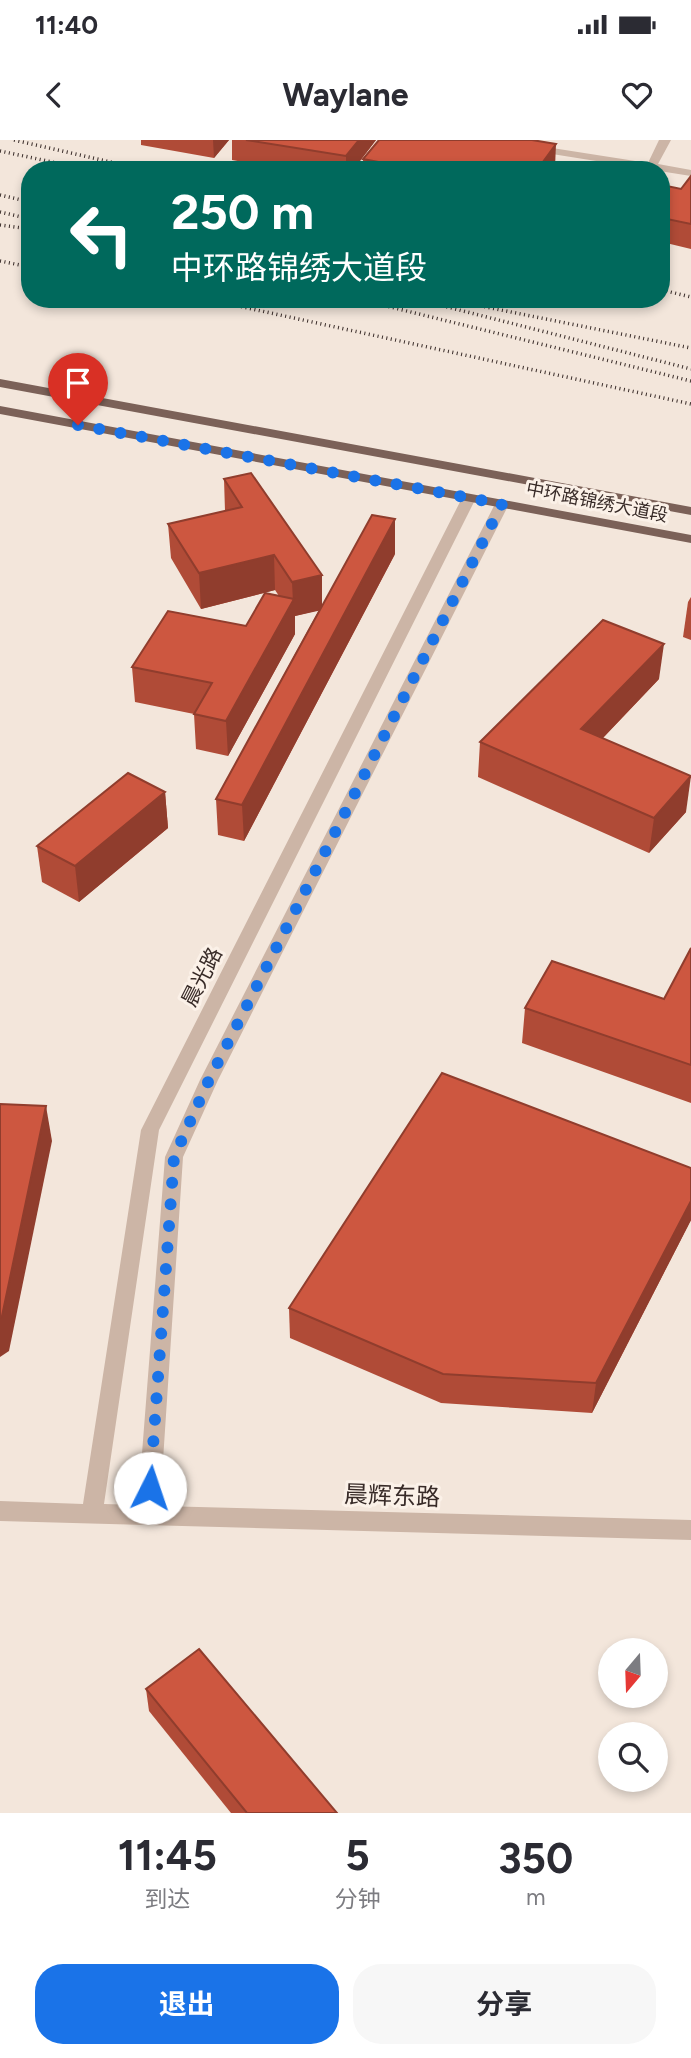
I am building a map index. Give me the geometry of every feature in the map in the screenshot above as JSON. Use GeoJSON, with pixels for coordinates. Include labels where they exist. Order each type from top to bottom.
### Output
{"type":"FeatureCollection","features":[{"type":"Feature","properties":{"kind":"main road","name":"中环路锦绣大道段"},"geometry":{"type":"LineString","coordinates":[[0,383],[691,512]]}},
{"type":"Feature","properties":{"kind":"main road","name":"中环路锦绣大道段"},"geometry":{"type":"LineString","coordinates":[[0,410],[691,539]]}},
{"type":"Feature","properties":{"kind":"street"},"geometry":{"type":"LineString","coordinates":[[654,161],[665,140]]}},
{"type":"Feature","properties":{"kind":"street"},"geometry":{"type":"LineString","coordinates":[[520,146],[614,161]]}},
{"type":"Feature","properties":{"kind":"street"},"geometry":{"type":"LineString","coordinates":[[670,170],[691,173]]}},
{"type":"Feature","properties":{"kind":"street","name":"晨光路"},"geometry":{"type":"LineString","coordinates":[[92,1513],[150,1130],[469,498]]}},
{"type":"Feature","properties":{"kind":"street"},"geometry":{"type":"LineString","coordinates":[[148,1516],[174,1157],[209,1080],[502,504]]}},
{"type":"Feature","properties":{"kind":"street","name":"晨辉东路"},"geometry":{"type":"LineString","coordinates":[[0,1511],[691,1530]]}},
{"type":"Feature","properties":{"kind":"building"},"geometry":{"type":"Polygon","coordinates":[[[246,140],[359,140],[346,156],[246,140]]]}},
{"type":"Feature","properties":{"kind":"building"},"geometry":{"type":"Polygon","coordinates":[[[379,140],[532,140],[556,144],[544,161],[363,159],[379,140]]]}},
{"type":"Feature","properties":{"kind":"building"},"geometry":{"type":"Polygon","coordinates":[[[691,176],[691,224],[670,220],[670,187],[681,189],[691,176]]]}},
{"type":"Feature","properties":{"kind":"building"},"geometry":{"type":"Polygon","coordinates":[[[251,473],[322,575],[292,582],[274,555],[199,573],[168,524],[242,507],[224,479],[251,473]]]}},
{"type":"Feature","properties":{"kind":"building"},"geometry":{"type":"Polygon","coordinates":[[[372,515],[395,519],[242,805],[216,799],[372,515]]]}},
{"type":"Feature","properties":{"kind":"building"},"geometry":{"type":"Polygon","coordinates":[[[265,593],[294,599],[226,721],[194,714],[212,683],[132,667],[168,611],[246,626],[265,593]]]}},
{"type":"Feature","properties":{"kind":"building"},"geometry":{"type":"Polygon","coordinates":[[[603,620],[664,644],[581,729],[691,776],[654,818],[480,742],[603,620]]]}},
{"type":"Feature","properties":{"kind":"building"},"geometry":{"type":"Polygon","coordinates":[[[128,773],[165,792],[75,866],[37,846],[128,773]]]}},
{"type":"Feature","properties":{"kind":"building"},"geometry":{"type":"Polygon","coordinates":[[[691,948],[691,1065],[525,1008],[552,961],[664,999],[691,948]]]}},
{"type":"Feature","properties":{"kind":"building"},"geometry":{"type":"Polygon","coordinates":[[[442,1073],[691,1168],[691,1201],[596,1383],[443,1374],[289,1308],[442,1073]]]}},
{"type":"Feature","properties":{"kind":"building"},"geometry":{"type":"Polygon","coordinates":[[[0,1104],[46,1106],[0,1318],[0,1104]]]}},
{"type":"Feature","properties":{"kind":"building"},"geometry":{"type":"Polygon","coordinates":[[[199,1649],[337,1813],[247,1813],[146,1689],[199,1649]]]}},
{"type":"Feature","properties":{"kind":"railway"},"geometry":{"type":"LineString","coordinates":[[14,140],[106,161]]}},
{"type":"Feature","properties":{"kind":"railway"},"geometry":{"type":"LineString","coordinates":[[0,151],[47,161]]}},
{"type":"Feature","properties":{"kind":"railway"},"geometry":{"type":"LineString","coordinates":[[0,195],[21,200]]}},
{"type":"Feature","properties":{"kind":"railway"},"geometry":{"type":"LineString","coordinates":[[0,212],[21,217]]}},
{"type":"Feature","properties":{"kind":"railway"},"geometry":{"type":"LineString","coordinates":[[0,225],[21,228]]}},
{"type":"Feature","properties":{"kind":"railway"},"geometry":{"type":"LineString","coordinates":[[0,261],[21,265]]}},
{"type":"Feature","properties":{"kind":"railway"},"geometry":{"type":"LineString","coordinates":[[670,292],[691,297]]}},
{"type":"Feature","properties":{"kind":"railway"},"geometry":{"type":"LineString","coordinates":[[248,308],[691,404]]}},
{"type":"Feature","properties":{"kind":"railway"},"geometry":{"type":"LineString","coordinates":[[395,308],[691,381]]}},
{"type":"Feature","properties":{"kind":"railway"},"geometry":{"type":"LineString","coordinates":[[451,308],[691,369]]}},
{"type":"Feature","properties":{"kind":"railway"},"geometry":{"type":"LineString","coordinates":[[491,308],[691,348]]}},
{"type":"Feature","properties":{"kind":"route"},"geometry":{"type":"LineString","coordinates":[[78,425],[502,504],[209,1080],[174,1157],[150,1488]]}}]}
